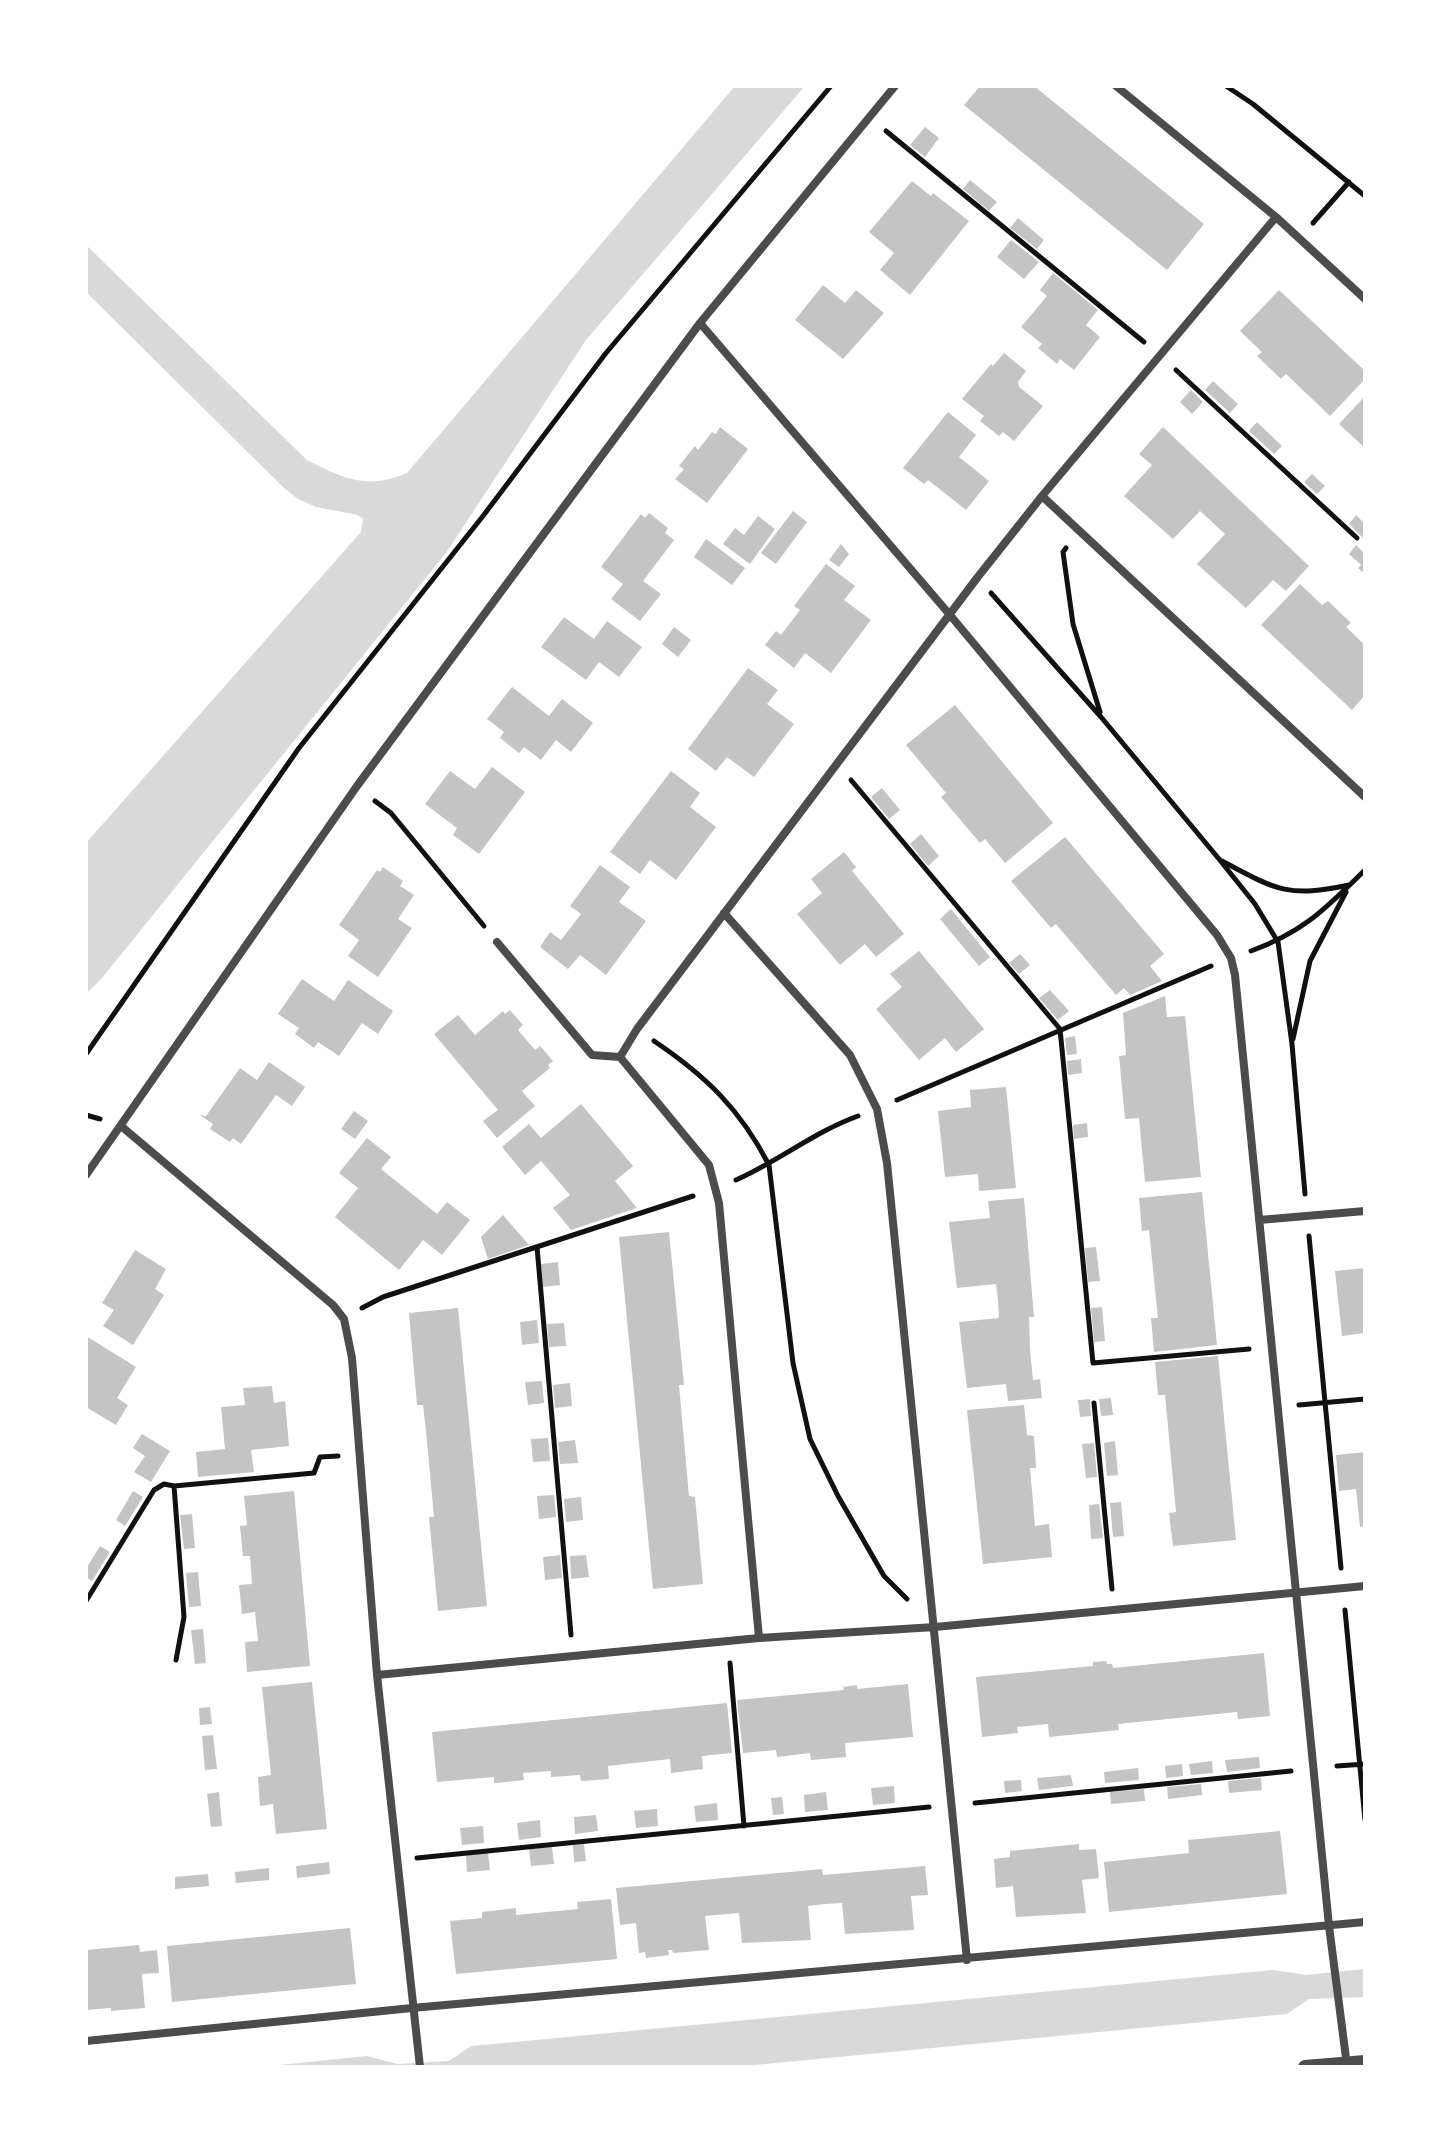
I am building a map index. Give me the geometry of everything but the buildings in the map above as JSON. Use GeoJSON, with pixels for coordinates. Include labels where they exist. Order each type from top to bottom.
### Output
{"type":"FeatureCollection","features":[{"type":"Feature","properties":{"kind":"street"},"geometry":{"type":"LineString","coordinates":[[86,1175],[357,786],[700,323],[895,86]]}},
{"type":"Feature","properties":{"kind":"street"},"geometry":{"type":"LineString","coordinates":[[1116,86],[1276,217],[1365,299]]}},
{"type":"Feature","properties":{"kind":"street"},"geometry":{"type":"LineString","coordinates":[[620,1057],[637,1029],[724,913],[1042,496],[1276,217]]}},
{"type":"Feature","properties":{"kind":"street"},"geometry":{"type":"LineString","coordinates":[[700,323],[950,615],[1217,935],[1231,958],[1298,1593],[1329,1926],[1347,2065]]}},
{"type":"Feature","properties":{"kind":"street"},"geometry":{"type":"LineString","coordinates":[[1042,496],[1365,797]]}},
{"type":"Feature","properties":{"kind":"street"},"geometry":{"type":"LineString","coordinates":[[724,913],[850,1055],[877,1109],[887,1163],[967,1960]]}},
{"type":"Feature","properties":{"kind":"street"},"geometry":{"type":"LineString","coordinates":[[497,942],[592,1055],[620,1057],[709,1165],[719,1203],[759,1638]]}},
{"type":"Feature","properties":{"kind":"street"},"geometry":{"type":"LineString","coordinates":[[121,1126],[307,1282],[344,1319],[352,1358],[377,1675],[420,2067]]}},
{"type":"Feature","properties":{"kind":"street"},"geometry":{"type":"LineString","coordinates":[[1259,1220],[1365,1211]]}},
{"type":"Feature","properties":{"kind":"street"},"geometry":{"type":"LineString","coordinates":[[377,1675],[759,1638],[935,1627],[1365,1586]]}},
{"type":"Feature","properties":{"kind":"street"},"geometry":{"type":"LineString","coordinates":[[86,2041],[412,2008],[1365,1922]]}},
{"type":"Feature","properties":{"kind":"street"},"geometry":{"type":"LineString","coordinates":[[1305,2067],[1365,2062]]}},
{"type":"Feature","properties":{"kind":"path"},"geometry":{"type":"LineString","coordinates":[[86,1054],[299,748],[483,516],[606,353],[831,86]]}},
{"type":"Feature","properties":{"kind":"path"},"geometry":{"type":"LineString","coordinates":[[1226,86],[1253,104],[1365,196]]}},
{"type":"Feature","properties":{"kind":"path"},"geometry":{"type":"LineString","coordinates":[[869,118],[1160,355],[1357,538]]}},
{"type":"Feature","properties":{"kind":"path"},"geometry":{"type":"LineString","coordinates":[[1299,239],[1349,182]]}},
{"type":"Feature","properties":{"kind":"path"},"geometry":{"type":"LineString","coordinates":[[1028,514],[1067,548],[1063,552],[1073,624],[1101,717]]}},
{"type":"Feature","properties":{"kind":"path"},"geometry":{"type":"LineString","coordinates":[[838,764],[1060,1029],[1093,1363],[1272,1346]]}},
{"type":"Feature","properties":{"kind":"path"},"geometry":{"type":"LineString","coordinates":[[357,786],[391,813],[497,942]]}},
{"type":"Feature","properties":{"kind":"path"},"geometry":{"type":"LineString","coordinates":[[1219,859],[1279,889],[1303,893],[1350,885],[1310,961],[1292,1044]]}},
{"type":"Feature","properties":{"kind":"path"},"geometry":{"type":"LineString","coordinates":[[637,1029],[716,1088],[758,1142],[769,1165],[791,1348],[810,1439],[838,1496],[884,1576],[935,1627]]}},
{"type":"Feature","properties":{"kind":"path"},"geometry":{"type":"LineString","coordinates":[[537,1247],[572,1656]]}},
{"type":"Feature","properties":{"kind":"path"},"geometry":{"type":"LineString","coordinates":[[1278,1407],[1365,1399]]}},
{"type":"Feature","properties":{"kind":"path"},"geometry":{"type":"LineString","coordinates":[[1094,1403],[1114,1610]]}},
{"type":"Feature","properties":{"kind":"path"},"geometry":{"type":"LineString","coordinates":[[86,1601],[154,1490],[164,1484],[174,1486],[314,1473],[320,1457],[359,1454]]}},
{"type":"Feature","properties":{"kind":"path"},"geometry":{"type":"LineString","coordinates":[[174,1486],[184,1617],[176,1660]]}},
{"type":"Feature","properties":{"kind":"path"},"geometry":{"type":"LineString","coordinates":[[727,1641],[744,1826]]}},
{"type":"Feature","properties":{"kind":"path"},"geometry":{"type":"LineString","coordinates":[[396,1860],[1365,1764]]}},
{"type":"Feature","properties":{"kind":"shaded area"},"geometry":{"type":"Polygon","coordinates":[[[735,86],[805,86],[586,340],[446,553],[86,994],[86,843],[361,532],[363,519],[358,515],[316,507],[298,499],[283,487],[86,292],[86,245],[307,460],[356,480],[393,478],[407,473],[735,86]]]}},
{"type":"Feature","properties":{"kind":"shaded area"},"geometry":{"type":"Polygon","coordinates":[[[1365,1969],[1365,1997],[1309,1999],[1287,2014],[734,2067],[260,2067],[367,2056],[397,2064],[449,2061],[471,2046],[1273,1970],[1306,1975],[1365,1969]]]}}]}
